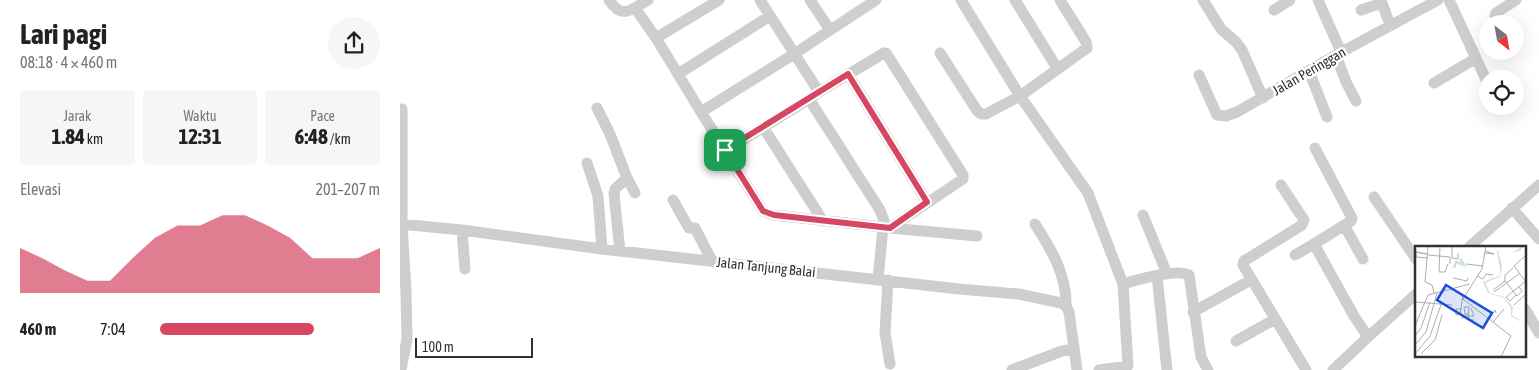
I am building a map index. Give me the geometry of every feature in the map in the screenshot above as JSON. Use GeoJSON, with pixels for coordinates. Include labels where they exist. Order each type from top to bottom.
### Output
{"type":"FeatureCollection","features":[{"type":"Feature","properties":{"kind":"street"},"geometry":{"type":"LineString","coordinates":[[609,0],[617,11],[622,12],[636,8],[648,0]]}},
{"type":"Feature","properties":{"kind":"street"},"geometry":{"type":"LineString","coordinates":[[656,38],[719,0]]}},
{"type":"Feature","properties":{"kind":"street"},"geometry":{"type":"LineString","coordinates":[[760,0],[819,92]]}},
{"type":"Feature","properties":{"kind":"street"},"geometry":{"type":"LineString","coordinates":[[810,0],[830,30]]}},
{"type":"Feature","properties":{"kind":"street"},"geometry":{"type":"LineString","coordinates":[[701,112],[830,30],[863,4],[876,0]]}},
{"type":"Feature","properties":{"kind":"street"},"geometry":{"type":"LineString","coordinates":[[961,0],[1020,96],[1088,192],[1122,284],[1129,368],[1099,370]]}},
{"type":"Feature","properties":{"kind":"street"},"geometry":{"type":"LineString","coordinates":[[1015,0],[1057,68]]}},
{"type":"Feature","properties":{"kind":"street"},"geometry":{"type":"LineString","coordinates":[[940,53],[978,112],[986,114],[994,111],[1020,96],[1088,46],[1060,0]]}},
{"type":"Feature","properties":{"kind":"street"},"geometry":{"type":"LineString","coordinates":[[1203,0],[1222,29],[1242,50],[1263,98]]}},
{"type":"Feature","properties":{"kind":"street"},"geometry":{"type":"LineString","coordinates":[[1274,10],[1290,0]]}},
{"type":"Feature","properties":{"kind":"street"},"geometry":{"type":"LineString","coordinates":[[1318,0],[1346,82],[1356,101]]}},
{"type":"Feature","properties":{"kind":"street","name":"Jalan Peringgan"},"geometry":{"type":"LineString","coordinates":[[1199,75],[1217,115],[1226,116],[1263,98],[1390,25],[1416,5],[1438,0]]}},
{"type":"Feature","properties":{"kind":"street"},"geometry":{"type":"LineString","coordinates":[[1449,0],[1481,70]]}},
{"type":"Feature","properties":{"kind":"street"},"geometry":{"type":"LineString","coordinates":[[1497,15],[1496,13],[1516,0]]}},
{"type":"Feature","properties":{"kind":"street"},"geometry":{"type":"LineString","coordinates":[[1361,10],[1382,3],[1390,25]]}},
{"type":"Feature","properties":{"kind":"street"},"geometry":{"type":"LineString","coordinates":[[636,8],[763,211],[774,215],[823,221],[977,236]]}},
{"type":"Feature","properties":{"kind":"street"},"geometry":{"type":"LineString","coordinates":[[678,74],[770,16]]}},
{"type":"Feature","properties":{"kind":"street"},"geometry":{"type":"LineString","coordinates":[[725,150],[848,74],[886,53],[962,174],[963,179],[887,227]]}},
{"type":"Feature","properties":{"kind":"street"},"geometry":{"type":"LineString","coordinates":[[1434,83],[1475,59]]}},
{"type":"Feature","properties":{"kind":"street"},"geometry":{"type":"LineString","coordinates":[[1309,70],[1327,116]]}},
{"type":"Feature","properties":{"kind":"street"},"geometry":{"type":"LineString","coordinates":[[848,74],[927,202]]}},
{"type":"Feature","properties":{"kind":"street"},"geometry":{"type":"LineString","coordinates":[[809,99],[880,210],[887,227],[883,280],[885,333],[890,364]]}},
{"type":"Feature","properties":{"kind":"street"},"geometry":{"type":"LineString","coordinates":[[597,108],[635,193]]}},
{"type":"Feature","properties":{"kind":"street"},"geometry":{"type":"LineString","coordinates":[[401,370],[407,339],[406,291],[401,224],[402,109]]}},
{"type":"Feature","properties":{"kind":"street"},"geometry":{"type":"LineString","coordinates":[[763,127],[823,221]]}},
{"type":"Feature","properties":{"kind":"street"},"geometry":{"type":"LineString","coordinates":[[1296,255],[1351,221],[1352,218],[1315,148]]}},
{"type":"Feature","properties":{"kind":"street"},"geometry":{"type":"LineString","coordinates":[[587,163],[598,196],[602,249]]}},
{"type":"Feature","properties":{"kind":"street"},"geometry":{"type":"LineString","coordinates":[[620,251],[614,194],[615,189],[627,178]]}},
{"type":"Feature","properties":{"kind":"street"},"geometry":{"type":"LineString","coordinates":[[1476,245],[1512,208],[1539,185]]}},
{"type":"Feature","properties":{"kind":"street"},"geometry":{"type":"LineString","coordinates":[[1281,186],[1304,220],[1304,223],[1244,261],[1243,264],[1306,370]]}},
{"type":"Feature","properties":{"kind":"street"},"geometry":{"type":"LineString","coordinates":[[1374,197],[1415,258]]}},
{"type":"Feature","properties":{"kind":"street"},"geometry":{"type":"LineString","coordinates":[[673,200],[689,228],[695,228],[712,261]]}},
{"type":"Feature","properties":{"kind":"street"},"geometry":{"type":"LineString","coordinates":[[1512,208],[1539,239]]}},
{"type":"Feature","properties":{"kind":"street"},"geometry":{"type":"LineString","coordinates":[[1143,215],[1162,275],[1167,370]]}},
{"type":"Feature","properties":{"kind":"street","name":"Jalan Tanjung Balai"},"geometry":{"type":"LineString","coordinates":[[401,224],[462,230],[602,249],[959,289],[1020,294],[1061,303],[1066,306]]}},
{"type":"Feature","properties":{"kind":"street"},"geometry":{"type":"LineString","coordinates":[[1035,224],[1056,260],[1066,291],[1066,306],[1069,312],[1077,370]]}},
{"type":"Feature","properties":{"kind":"street"},"geometry":{"type":"LineString","coordinates":[[1344,225],[1363,259]]}},
{"type":"Feature","properties":{"kind":"street"},"geometry":{"type":"LineString","coordinates":[[462,230],[465,269]]}},
{"type":"Feature","properties":{"kind":"street"},"geometry":{"type":"LineString","coordinates":[[1314,244],[1354,316],[1368,337]]}},
{"type":"Feature","properties":{"kind":"street"},"geometry":{"type":"LineString","coordinates":[[1122,284],[1162,275],[1185,273],[1189,275],[1201,357],[1208,370]]}},
{"type":"Feature","properties":{"kind":"street"},"geometry":{"type":"LineString","coordinates":[[1193,312],[1252,280]]}},
{"type":"Feature","properties":{"kind":"street"},"geometry":{"type":"LineString","coordinates":[[1333,370],[1415,295]]}},
{"type":"Feature","properties":{"kind":"street"},"geometry":{"type":"LineString","coordinates":[[1526,311],[1539,333]]}},
{"type":"Feature","properties":{"kind":"street"},"geometry":{"type":"LineString","coordinates":[[1236,341],[1275,319]]}},
{"type":"Feature","properties":{"kind":"street"},"geometry":{"type":"LineString","coordinates":[[1012,370],[1074,348]]}},
{"type":"Feature","properties":{"kind":"route"},"geometry":{"type":"LineString","coordinates":[[848,74],[927,202],[890,228],[768,214],[759,207],[725,150],[848,74]]}}]}
